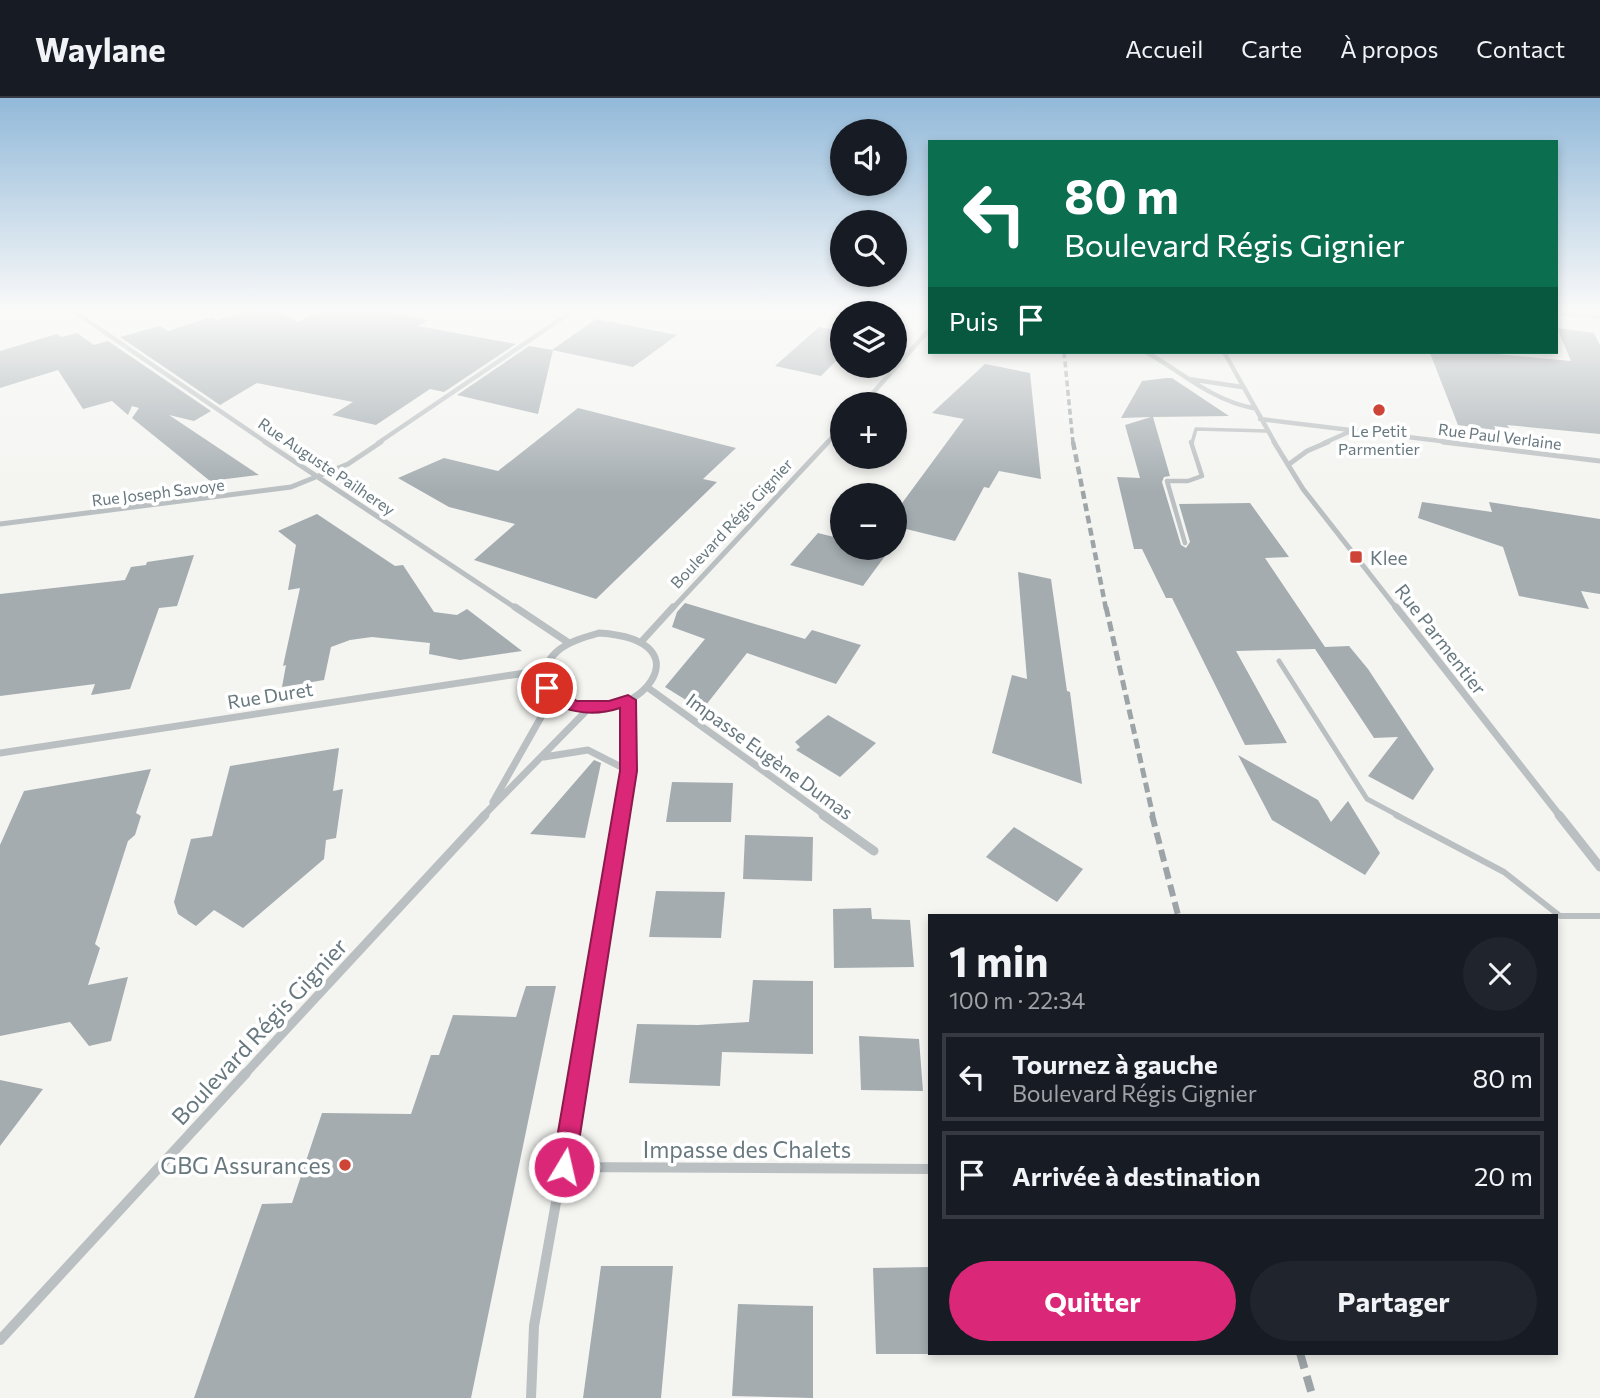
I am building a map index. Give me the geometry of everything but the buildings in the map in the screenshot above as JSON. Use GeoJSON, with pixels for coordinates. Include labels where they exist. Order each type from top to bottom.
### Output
{"type":"FeatureCollection","features":[{"type":"Feature","properties":{"kind":"street","name":"Rue Auguste Pailherey"},"geometry":{"type":"LineString","coordinates":[[161,371],[569,643]]}},
{"type":"Feature","properties":{"kind":"street","name":"Rue Joseph Savoye"},"geometry":{"type":"LineString","coordinates":[[0,524],[290,487],[348,464],[485,371]]}},
{"type":"Feature","properties":{"kind":"street"},"geometry":{"type":"LineString","coordinates":[[874,392],[894,371]]}},
{"type":"Feature","properties":{"kind":"street"},"geometry":{"type":"LineString","coordinates":[[1174,371],[1223,401],[1253,408]]}},
{"type":"Feature","properties":{"kind":"street","name":"Rue Parmentier"},"geometry":{"type":"LineString","coordinates":[[1234,371],[1253,408],[1303,489],[1600,867]]}},
{"type":"Feature","properties":{"kind":"street"},"geometry":{"type":"LineString","coordinates":[[1185,378],[1242,387]]}},
{"type":"Feature","properties":{"kind":"street","name":"Rue Paul Verlaine"},"geometry":{"type":"LineString","coordinates":[[1260,419],[1600,461]]}},
{"type":"Feature","properties":{"kind":"street"},"geometry":{"type":"LineString","coordinates":[[1288,465],[1307,451],[1355,430]]}},
{"type":"Feature","properties":{"kind":"street","name":"Boulevard Régis Gignier"},"geometry":{"type":"LineString","coordinates":[[642,641],[830,440]]}},
{"type":"Feature","properties":{"kind":"street"},"geometry":{"type":"LineString","coordinates":[[599,633],[630,636],[642,641],[653,650],[657,662],[655,674],[647,687],[628,700],[609,706],[575,706],[553,696],[547,688],[545,670],[549,660],[569,643],[599,633]]}},
{"type":"Feature","properties":{"kind":"street","name":"Rue Duret"},"geometry":{"type":"LineString","coordinates":[[0,753],[545,670]]}},
{"type":"Feature","properties":{"kind":"street","name":"Impasse Eugène Dumas"},"geometry":{"type":"LineString","coordinates":[[647,687],[874,851]]}},
{"type":"Feature","properties":{"kind":"street","name":"Boulevard Régis Gignier"},"geometry":{"type":"LineString","coordinates":[[489,810],[553,696]]}},
{"type":"Feature","properties":{"kind":"street"},"geometry":{"type":"LineString","coordinates":[[531,1398],[534,1326],[564,1167],[629,771],[628,700]]}},
{"type":"Feature","properties":{"kind":"street","name":"Boulevard Régis Gignier"},"geometry":{"type":"LineString","coordinates":[[0,1340],[489,810],[543,758],[589,708]]}},
{"type":"Feature","properties":{"kind":"street"},"geometry":{"type":"LineString","coordinates":[[543,758],[588,750],[629,771]]}},
{"type":"Feature","properties":{"kind":"street","name":"Impasse des Chalets"},"geometry":{"type":"LineString","coordinates":[[564,1167],[928,1169]]}},
{"type":"Feature","properties":{"kind":"lane"},"geometry":{"type":"LineString","coordinates":[[1185,543],[1167,481],[1188,481],[1202,476],[1191,441],[1196,429],[1267,431]]}},
{"type":"Feature","properties":{"kind":"lane"},"geometry":{"type":"LineString","coordinates":[[1279,661],[1367,799],[1504,872],[1557,914]]}},
{"type":"Feature","properties":{"kind":"lane"},"geometry":{"type":"LineString","coordinates":[[1558,914],[1600,916]]}},
{"type":"Feature","properties":{"kind":"railway"},"geometry":{"type":"LineString","coordinates":[[1066,371],[1073,443]]}},
{"type":"Feature","properties":{"kind":"railway"},"geometry":{"type":"LineString","coordinates":[[1073,442],[1106,609]]}},
{"type":"Feature","properties":{"kind":"railway"},"geometry":{"type":"LineString","coordinates":[[1106,607],[1153,816]]}},
{"type":"Feature","properties":{"kind":"railway"},"geometry":{"type":"LineString","coordinates":[[1152,815],[1178,914]]}},
{"type":"Feature","properties":{"kind":"railway"},"geometry":{"type":"LineString","coordinates":[[1301,1355],[1313,1398]]}},
{"type":"Feature","properties":{"kind":"place","name":"Le Petit Parmentier"},"geometry":{"type":"Point","coordinates":[1379,410]}},
{"type":"Feature","properties":{"kind":"place","name":"Klee"},"geometry":{"type":"Point","coordinates":[1356,557]}},
{"type":"Feature","properties":{"kind":"place","name":"GBG Assurances"},"geometry":{"type":"Point","coordinates":[345,1165]}},
{"type":"Feature","properties":{"kind":"route"},"geometry":{"type":"LineString","coordinates":[[547,688],[553,696],[575,706],[609,706],[628,700],[629,771],[564,1167]]}}]}
